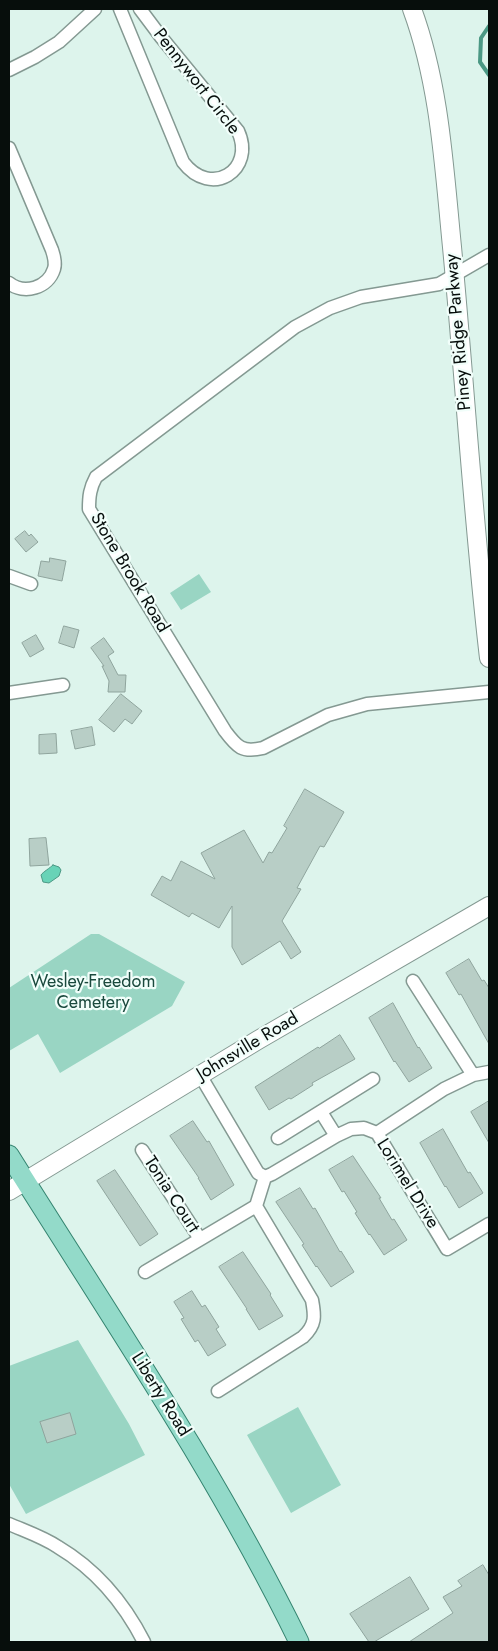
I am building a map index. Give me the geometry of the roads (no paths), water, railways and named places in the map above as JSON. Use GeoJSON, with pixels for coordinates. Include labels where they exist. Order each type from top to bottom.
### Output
{"type":"FeatureCollection","features":[{"type":"Feature","properties":{"kind":"main road","name":"Liberty Road"},"geometry":{"type":"LineString","coordinates":[[9,1155],[204,1467],[299,1642]]}},
{"type":"Feature","properties":{"kind":"street"},"geometry":{"type":"LineString","coordinates":[[9,70],[59,42],[95,9]]}},
{"type":"Feature","properties":{"kind":"street","name":"Pennywort Circle"},"geometry":{"type":"LineString","coordinates":[[120,9],[184,162],[198,176],[217,180],[225,177],[233,172],[241,157],[243,148],[238,131],[140,9]]}},
{"type":"Feature","properties":{"kind":"street","name":"Piney Ridge Parkway"},"geometry":{"type":"LineString","coordinates":[[412,9],[433,79],[442,144],[489,658]]}},
{"type":"Feature","properties":{"kind":"street"},"geometry":{"type":"LineString","coordinates":[[9,148],[55,261],[54,269],[40,286],[26,290],[9,283]]}},
{"type":"Feature","properties":{"kind":"street"},"geometry":{"type":"LineString","coordinates":[[454,275],[489,256]]}},
{"type":"Feature","properties":{"kind":"street","name":"Stone Brook Road"},"geometry":{"type":"LineString","coordinates":[[454,275],[439,284],[361,297],[330,308],[295,327],[96,477],[90,488],[89,509],[225,731],[241,749],[251,751],[263,748],[328,715],[367,704],[489,692]]}},
{"type":"Feature","properties":{"kind":"street"},"geometry":{"type":"LineString","coordinates":[[9,576],[32,584]]}},
{"type":"Feature","properties":{"kind":"street"},"geometry":{"type":"LineString","coordinates":[[9,693],[63,685]]}},
{"type":"Feature","properties":{"kind":"street","name":"Johnsville Road"},"geometry":{"type":"LineString","coordinates":[[9,1191],[200,1075],[489,906]]}},
{"type":"Feature","properties":{"kind":"street"},"geometry":{"type":"LineString","coordinates":[[413,981],[473,1075]]}},
{"type":"Feature","properties":{"kind":"street"},"geometry":{"type":"LineString","coordinates":[[377,1133],[444,1089],[473,1075],[489,1072]]}},
{"type":"Feature","properties":{"kind":"street"},"geometry":{"type":"LineString","coordinates":[[200,1075],[258,1173],[265,1177],[256,1206],[312,1300],[314,1309],[313,1324],[302,1337],[218,1390]]}},
{"type":"Feature","properties":{"kind":"street"},"geometry":{"type":"LineString","coordinates":[[278,1138],[373,1079]]}},
{"type":"Feature","properties":{"kind":"street"},"geometry":{"type":"LineString","coordinates":[[320,1112],[336,1136]]}},
{"type":"Feature","properties":{"kind":"street","name":"Lorimel Drive"},"geometry":{"type":"LineString","coordinates":[[265,1177],[336,1136],[351,1129],[364,1128],[377,1133],[447,1249],[489,1224]]}},
{"type":"Feature","properties":{"kind":"street","name":"Tonia Court"},"geometry":{"type":"LineString","coordinates":[[142,1150],[200,1239]]}},
{"type":"Feature","properties":{"kind":"street","name":"Tonia Court"},"geometry":{"type":"LineString","coordinates":[[145,1272],[256,1206]]}},
{"type":"Feature","properties":{"kind":"street"},"geometry":{"type":"LineString","coordinates":[[9,1524],[56,1546],[91,1570],[108,1588],[136,1627],[144,1642]]}},
{"type":"Feature","properties":{"kind":"waterway"},"geometry":{"type":"LineString","coordinates":[[489,26],[481,38],[480,62],[489,75]]}},
{"type":"Feature","properties":{"kind":"park label","name":"Wesley-Freedom Cemetery"},"geometry":{"type":"Point","coordinates":[93,993]}}]}
